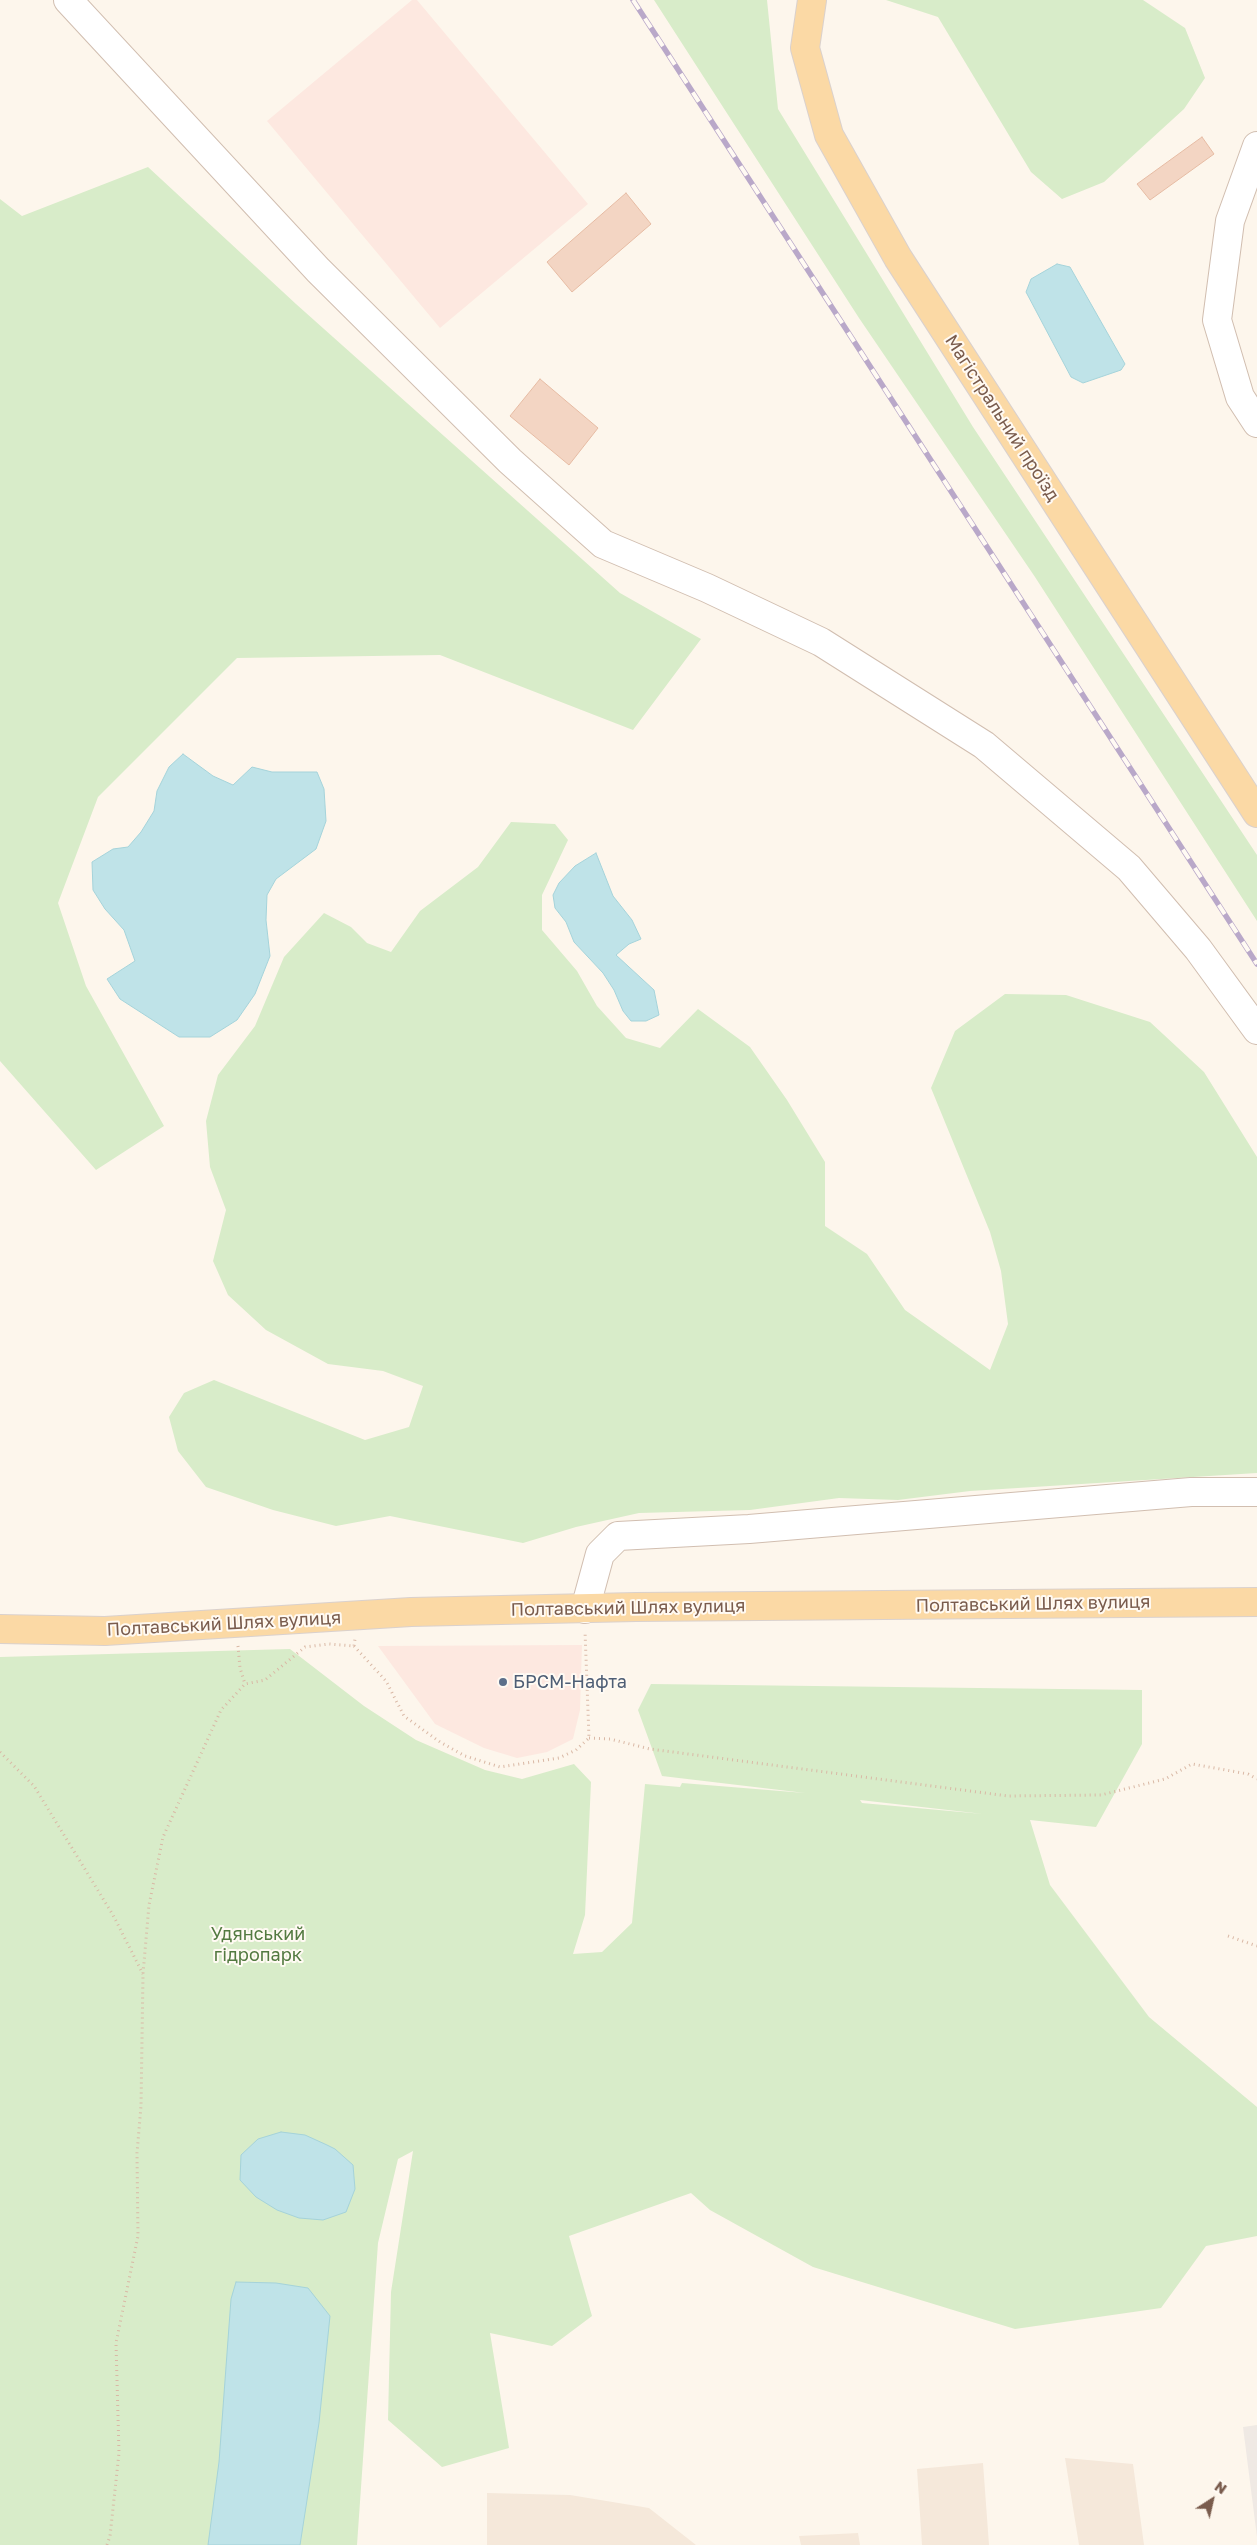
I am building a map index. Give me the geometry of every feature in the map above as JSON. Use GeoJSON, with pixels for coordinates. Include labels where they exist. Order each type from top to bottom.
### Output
{"type":"FeatureCollection","features":[{"type":"Feature","properties":{"kind":"main road","name":"Магістральний проїзд"},"geometry":{"type":"LineString","coordinates":[[812,0],[805,48],[829,135],[898,258],[1257,813]]}},
{"type":"Feature","properties":{"kind":"main road","name":"Полтавський Шлях вулиця"},"geometry":{"type":"LineString","coordinates":[[0,1629],[105,1631],[411,1612],[1257,1602]]}},
{"type":"Feature","properties":{"kind":"street"},"geometry":{"type":"LineString","coordinates":[[68,0],[318,270],[510,461],[603,544],[707,588],[821,642],[984,745],[1129,868],[1198,949],[1257,1030]]}},
{"type":"Feature","properties":{"kind":"street"},"geometry":{"type":"LineString","coordinates":[[1257,146],[1230,221],[1217,320],[1240,396],[1257,423]]}},
{"type":"Feature","properties":{"kind":"street"},"geometry":{"type":"LineString","coordinates":[[585,1609],[600,1554],[618,1536],[758,1528],[1191,1492],[1257,1492]]}},
{"type":"Feature","properties":{"kind":"path"},"geometry":{"type":"LineString","coordinates":[[585,1609],[589,1738]]}},
{"type":"Feature","properties":{"kind":"path"},"geometry":{"type":"LineString","coordinates":[[354,1646],[359,1616]]}},
{"type":"Feature","properties":{"kind":"path"},"geometry":{"type":"LineString","coordinates":[[236,1624],[240,1668],[245,1684]]}},
{"type":"Feature","properties":{"kind":"path"},"geometry":{"type":"LineString","coordinates":[[107,2545],[110,2536],[119,2453],[116,2343],[138,2236],[136,2153],[142,2106],[143,1974],[149,1905],[163,1837],[221,1710],[245,1684],[265,1680],[305,1647],[329,1644],[354,1646],[386,1680],[404,1716],[440,1742],[465,1756],[500,1767],[559,1758],[576,1750],[589,1738],[610,1739],[650,1750],[1008,1796],[1101,1795],[1165,1779],[1192,1764],[1248,1774],[1257,1779]]}},
{"type":"Feature","properties":{"kind":"path"},"geometry":{"type":"LineString","coordinates":[[0,1752],[34,1786],[112,1915],[143,1974]]}},
{"type":"Feature","properties":{"kind":"path"},"geometry":{"type":"LineString","coordinates":[[1228,1936],[1257,1946]]}},
{"type":"Feature","properties":{"kind":"shaded area"},"geometry":{"type":"Polygon","coordinates":[[[412,0],[417,0],[588,204],[440,328],[267,121],[412,0]]]}},
{"type":"Feature","properties":{"kind":"shaded area"},"geometry":{"type":"Polygon","coordinates":[[[582,1645],[580,1710],[573,1739],[547,1752],[517,1758],[484,1748],[435,1724],[378,1646],[582,1645]]]}},
{"type":"Feature","properties":{"kind":"shaded area"},"geometry":{"type":"Polygon","coordinates":[[[1257,2425],[1257,2537],[1243,2427],[1257,2425]]]}},
{"type":"Feature","properties":{"kind":"shaded area"},"geometry":{"type":"Polygon","coordinates":[[[1065,2458],[1133,2464],[1144,2545],[1079,2545],[1065,2458]]]}},
{"type":"Feature","properties":{"kind":"shaded area"},"geometry":{"type":"Polygon","coordinates":[[[983,2463],[989,2545],[922,2545],[917,2469],[983,2463]]]}},
{"type":"Feature","properties":{"kind":"shaded area"},"geometry":{"type":"Polygon","coordinates":[[[487,2493],[570,2495],[649,2508],[696,2545],[487,2545],[487,2493]]]}},
{"type":"Feature","properties":{"kind":"shaded area"},"geometry":{"type":"Polygon","coordinates":[[[858,2533],[860,2545],[801,2545],[799,2536],[858,2533]]]}},
{"type":"Feature","properties":{"kind":"green space"},"geometry":{"type":"Polygon","coordinates":[[[654,0],[767,0],[778,109],[973,427],[1257,855],[1257,921],[1035,577],[859,318],[654,0]]]}},
{"type":"Feature","properties":{"kind":"green space"},"geometry":{"type":"Polygon","coordinates":[[[886,0],[1143,0],[1185,28],[1205,78],[1184,109],[1104,182],[1062,199],[1031,172],[938,17],[886,0]]]}},
{"type":"Feature","properties":{"kind":"green space"},"geometry":{"type":"Polygon","coordinates":[[[148,167],[296,304],[620,593],[701,639],[633,730],[440,655],[237,658],[98,797],[58,903],[86,986],[164,1126],[96,1170],[0,1061],[0,199],[22,216],[148,167]]]}},
{"type":"Feature","properties":{"kind":"green space"},"geometry":{"type":"Polygon","coordinates":[[[511,822],[555,824],[568,840],[542,895],[542,930],[577,971],[597,1006],[626,1038],[660,1048],[698,1009],[750,1047],[787,1100],[825,1162],[825,1226],[867,1254],[905,1310],[990,1370],[1008,1324],[1001,1271],[990,1232],[931,1088],[955,1031],[1005,994],[1066,995],[1150,1022],[1204,1072],[1257,1157],[1257,1473],[970,1491],[898,1500],[839,1498],[750,1510],[639,1513],[576,1527],[523,1543],[390,1516],[336,1526],[273,1510],[206,1487],[178,1451],[169,1417],[184,1393],[214,1380],[365,1440],[409,1427],[423,1386],[383,1371],[328,1364],[266,1330],[228,1295],[213,1261],[226,1210],[210,1167],[206,1121],[218,1075],[255,1026],[284,957],[324,913],[351,927],[367,943],[391,952],[420,911],[478,867],[511,822]]]}},
{"type":"Feature","properties":{"kind":"green space","name":"Удянський гідропарк"},"geometry":{"type":"Polygon","coordinates":[[[290,1649],[364,1706],[416,1740],[485,1770],[522,1779],[574,1764],[591,1782],[585,1915],[573,1954],[602,1952],[632,1923],[645,1784],[680,1787],[682,1783],[805,1793],[662,1776],[638,1710],[651,1684],[1142,1690],[1142,1744],[1096,1827],[1030,1820],[1050,1885],[1149,2017],[1257,2107],[1257,2236],[1206,2246],[1161,2308],[1015,2329],[813,2267],[710,2210],[691,2193],[569,2236],[592,2316],[552,2346],[490,2333],[509,2448],[442,2467],[388,2420],[391,2292],[413,2151],[398,2159],[378,2243],[357,2545],[0,2545],[0,1657],[290,1649]],[[860,1800],[862,1803],[983,1814],[860,1800]]]}},
{"type":"Feature","properties":{"kind":"water"},"geometry":{"type":"Polygon","coordinates":[[[1057,264],[1070,267],[1125,364],[1121,370],[1083,383],[1071,377],[1026,292],[1031,279],[1057,264]]]}},
{"type":"Feature","properties":{"kind":"water"},"geometry":{"type":"Polygon","coordinates":[[[183,754],[213,776],[233,785],[252,767],[272,772],[317,772],[324,789],[326,821],[316,849],[276,879],[267,895],[266,920],[270,956],[255,994],[237,1020],[210,1037],[179,1037],[120,999],[107,979],[135,961],[124,930],[105,909],[93,890],[92,862],[113,849],[128,847],[141,832],[154,811],[157,791],[169,767],[183,754]]]}},
{"type":"Feature","properties":{"kind":"water"},"geometry":{"type":"Polygon","coordinates":[[[596,853],[613,896],[632,920],[641,939],[629,944],[616,955],[654,990],[659,1015],[646,1021],[631,1021],[623,1011],[614,990],[603,973],[574,942],[566,922],[555,908],[553,895],[559,883],[575,866],[596,853]]]}},
{"type":"Feature","properties":{"kind":"water"},"geometry":{"type":"Polygon","coordinates":[[[281,2132],[305,2135],[327,2145],[335,2149],[353,2165],[355,2189],[346,2212],[323,2220],[299,2218],[277,2210],[256,2197],[240,2180],[241,2155],[258,2139],[281,2132]]]}},
{"type":"Feature","properties":{"kind":"water"},"geometry":{"type":"Polygon","coordinates":[[[236,2282],[276,2283],[308,2288],[330,2316],[319,2423],[300,2545],[208,2545],[219,2462],[231,2299],[236,2282]]]}},
{"type":"Feature","properties":{"kind":"building"},"geometry":{"type":"Polygon","coordinates":[[[1202,137],[1214,154],[1150,200],[1137,184],[1202,137]]]}},
{"type":"Feature","properties":{"kind":"building"},"geometry":{"type":"Polygon","coordinates":[[[626,193],[651,224],[572,292],[547,262],[626,193]]]}},
{"type":"Feature","properties":{"kind":"building"},"geometry":{"type":"Polygon","coordinates":[[[540,379],[598,428],[569,465],[510,416],[540,379]]]}},
{"type":"Feature","properties":{"kind":"railway"},"geometry":{"type":"LineString","coordinates":[[633,0],[1257,964]]}},
{"type":"Feature","properties":{"kind":"place","name":"БРСМ-Нафта"},"geometry":{"type":"Point","coordinates":[503,1682]}}]}
